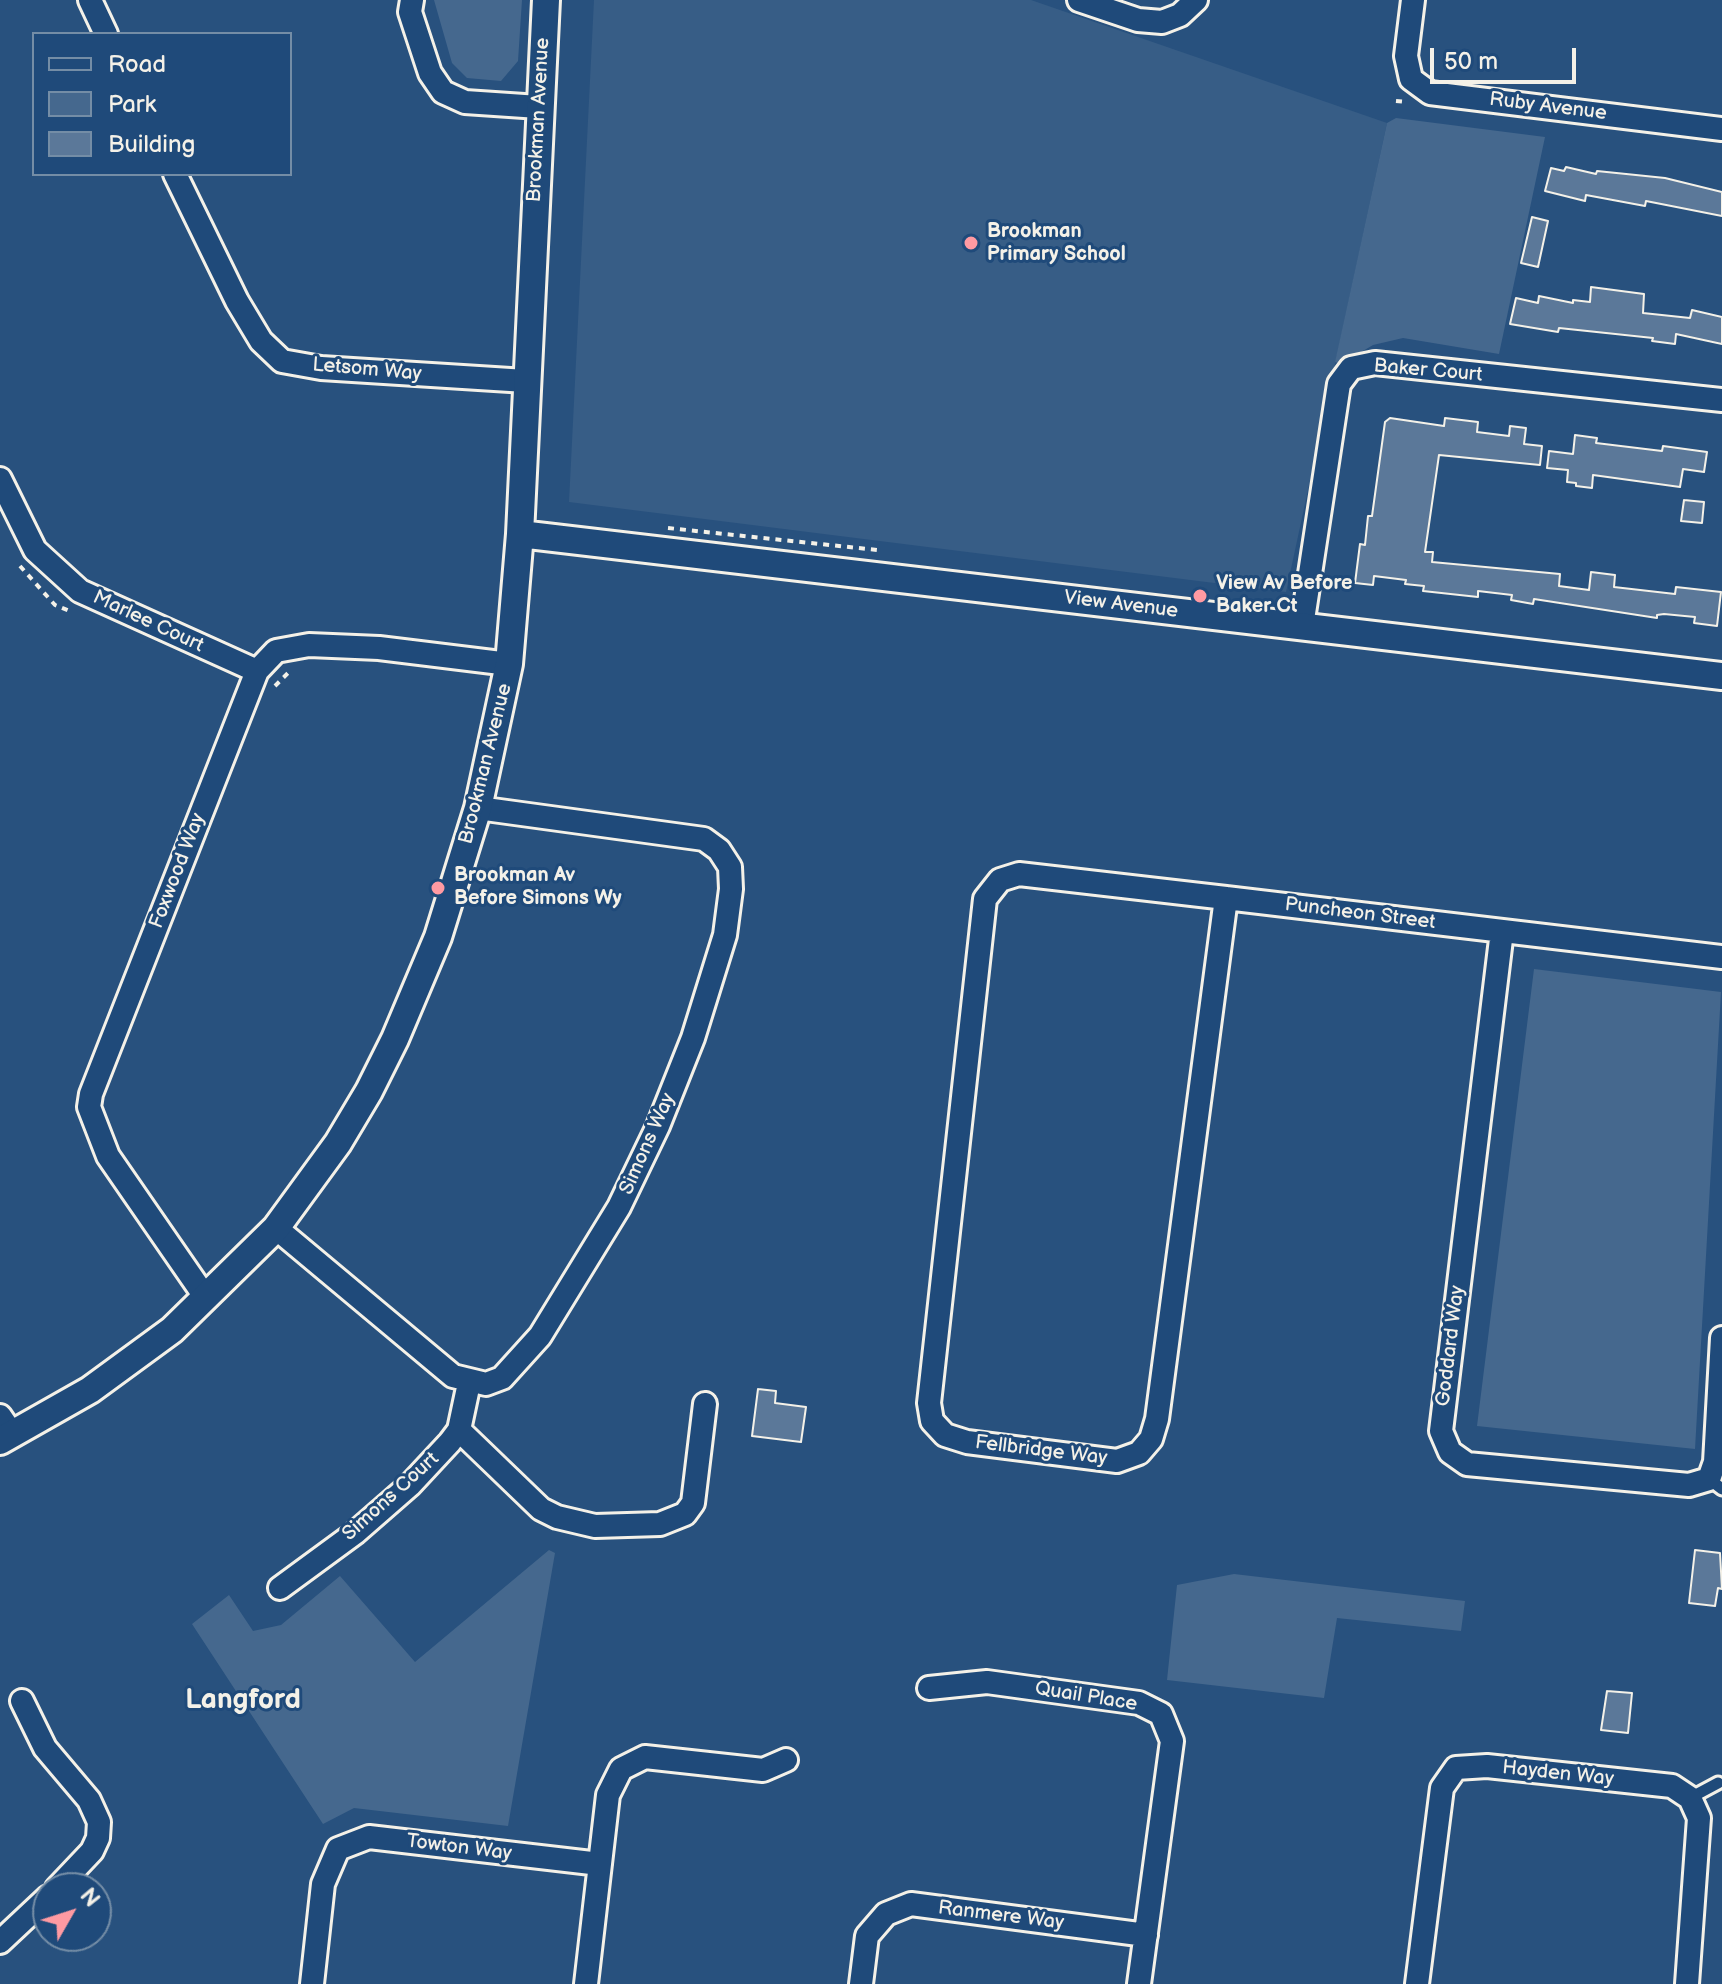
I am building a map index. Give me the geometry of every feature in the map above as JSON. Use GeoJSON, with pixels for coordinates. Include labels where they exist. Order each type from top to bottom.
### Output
{"type":"FeatureCollection","features":[{"type":"Feature","properties":{"kind":"street"},"geometry":{"type":"LineString","coordinates":[[90,0],[105,32]]}},
{"type":"Feature","properties":{"kind":"street"},"geometry":{"type":"LineString","coordinates":[[412,0],[410,12],[430,73],[443,92],[465,102],[539,107]]}},
{"type":"Feature","properties":{"kind":"street","name":"Brookman Avenue"},"geometry":{"type":"LineString","coordinates":[[4,1431],[55,1412],[136,1357],[206,1298],[276,1228],[338,1143],[395,1039],[438,937],[478,808],[509,664],[520,534],[546,0]]}},
{"type":"Feature","properties":{"kind":"street"},"geometry":{"type":"LineString","coordinates":[[1079,0],[1138,20],[1162,22],[1180,15],[1196,0]]}},
{"type":"Feature","properties":{"kind":"street","name":"Ruby Avenue"},"geometry":{"type":"LineString","coordinates":[[1413,0],[1406,56],[1411,79],[1430,93],[1722,129]]}},
{"type":"Feature","properties":{"kind":"street","name":"Letsom Way"},"geometry":{"type":"LineString","coordinates":[[176,176],[237,301],[261,341],[282,361],[321,368],[526,381]]}},
{"type":"Feature","properties":{"kind":"street","name":"Baker Court"},"geometry":{"type":"LineString","coordinates":[[1302,626],[1339,384],[1351,368],[1375,363],[1722,400]]}},
{"type":"Feature","properties":{"kind":"street","name":"Marlee Court"},"geometry":{"type":"LineString","coordinates":[[0,479],[35,550],[80,591],[257,671]]}},
{"type":"Feature","properties":{"kind":"street","name":"View Avenue"},"geometry":{"type":"LineString","coordinates":[[520,534],[1722,676]]}},
{"type":"Feature","properties":{"kind":"street"},"geometry":{"type":"LineString","coordinates":[[257,671],[276,651],[309,645],[379,648],[509,664]]}},
{"type":"Feature","properties":{"kind":"street","name":"Foxwood Way"},"geometry":{"type":"LineString","coordinates":[[206,1298],[108,1156],[89,1107],[91,1094],[257,671]]}},
{"type":"Feature","properties":{"kind":"street","name":"Simons Way"},"geometry":{"type":"LineString","coordinates":[[469,1383],[486,1384],[502,1378],[516,1365],[548,1323],[619,1207],[658,1126],[693,1038],[725,935],[731,889],[730,867],[719,850],[704,839],[478,808]]}},
{"type":"Feature","properties":{"kind":"street","name":"Puncheon Street"},"geometry":{"type":"LineString","coordinates":[[1000,880],[1019,874],[1722,957]]}},
{"type":"Feature","properties":{"kind":"street","name":"Fellbridge Way"},"geometry":{"type":"LineString","coordinates":[[1000,880],[985,899],[929,1403],[932,1421],[945,1435],[967,1442],[1117,1461],[1139,1453],[1151,1439],[1157,1419],[1226,898]]}},
{"type":"Feature","properties":{"kind":"street","name":"Goddard Way"},"geometry":{"type":"LineString","coordinates":[[1502,931],[1441,1431],[1450,1452],[1467,1464],[1689,1485],[1715,1484],[1722,1338]]}},
{"type":"Feature","properties":{"kind":"street"},"geometry":{"type":"LineString","coordinates":[[276,1228],[453,1376],[469,1383],[459,1430],[541,1509],[557,1517],[595,1526],[660,1524],[685,1514],[693,1503],[705,1404]]}},
{"type":"Feature","properties":{"kind":"street","name":"Simons Court"},"geometry":{"type":"LineString","coordinates":[[280,1588],[399,1495],[459,1430]]}},
{"type":"Feature","properties":{"kind":"street","name":"Quail Place"},"geometry":{"type":"LineString","coordinates":[[929,1688],[987,1682],[1139,1703],[1161,1714],[1172,1741],[1146,1935]]}},
{"type":"Feature","properties":{"kind":"street"},"geometry":{"type":"LineString","coordinates":[[22,1701],[45,1748],[89,1800],[99,1822],[98,1838],[92,1851],[72,1872]]}},
{"type":"Feature","properties":{"kind":"street"},"geometry":{"type":"LineString","coordinates":[[586,1984],[608,1795],[621,1769],[645,1757],[763,1770],[786,1760]]}},
{"type":"Feature","properties":{"kind":"street","name":"Hayden Way"},"geometry":{"type":"LineString","coordinates":[[1417,1984],[1442,1788],[1456,1768],[1487,1766],[1672,1786],[1690,1798]]}},
{"type":"Feature","properties":{"kind":"street"},"geometry":{"type":"LineString","coordinates":[[1687,1984],[1699,1818],[1690,1798]]}},
{"type":"Feature","properties":{"kind":"street","name":"Towton Way"},"geometry":{"type":"LineString","coordinates":[[312,1984],[323,1884],[338,1849],[369,1837],[600,1864]]}},
{"type":"Feature","properties":{"kind":"street","name":"Ranmere Way"},"geometry":{"type":"LineString","coordinates":[[861,1984],[867,1936],[886,1914],[911,1904],[1146,1935]]}},
{"type":"Feature","properties":{"kind":"street"},"geometry":{"type":"LineString","coordinates":[[0,1942],[32,1912]]}},
{"type":"Feature","properties":{"kind":"street"},"geometry":{"type":"LineString","coordinates":[[1139,1984],[1146,1935]]}},
{"type":"Feature","properties":{"kind":"lane"},"geometry":{"type":"LineString","coordinates":[[1690,1798],[1718,1783]]}},
{"type":"Feature","properties":{"kind":"shaded area","name":"Brookman Primary School"},"geometry":{"type":"Polygon","coordinates":[[[594,0],[1031,0],[1387,123],[1286,592],[569,502],[594,0]]]}},
{"type":"Feature","properties":{"kind":"green space"},"geometry":{"type":"Polygon","coordinates":[[[434,0],[522,0],[518,61],[501,81],[467,78],[452,63],[434,0]]]}},
{"type":"Feature","properties":{"kind":"green space"},"geometry":{"type":"Polygon","coordinates":[[[1396,118],[1545,137],[1499,354],[1403,338],[1373,345],[1341,364],[1335,362],[1387,123],[1396,118]]]}},
{"type":"Feature","properties":{"kind":"green space"},"geometry":{"type":"Polygon","coordinates":[[[1534,969],[1721,992],[1695,1449],[1477,1426],[1534,969]]]}},
{"type":"Feature","properties":{"kind":"green space"},"geometry":{"type":"Polygon","coordinates":[[[549,1550],[555,1553],[508,1826],[354,1808],[323,1824],[192,1624],[229,1595],[253,1631],[281,1625],[340,1576],[415,1662],[549,1550]]]}},
{"type":"Feature","properties":{"kind":"green space"},"geometry":{"type":"Polygon","coordinates":[[[1234,1574],[1465,1601],[1461,1631],[1337,1618],[1324,1698],[1167,1680],[1177,1585],[1234,1574]]]}},
{"type":"Feature","properties":{"kind":"building"},"geometry":{"type":"Polygon","coordinates":[[[1566,167],[1596,174],[1597,171],[1665,178],[1722,192],[1722,216],[1646,201],[1645,206],[1586,195],[1585,201],[1545,191],[1551,168],[1564,171],[1566,167]]]}},
{"type":"Feature","properties":{"kind":"building"},"geometry":{"type":"Polygon","coordinates":[[[1532,217],[1548,221],[1538,267],[1521,263],[1532,217]]]}},
{"type":"Feature","properties":{"kind":"building"},"geometry":{"type":"Polygon","coordinates":[[[1591,287],[1644,294],[1643,313],[1690,318],[1692,310],[1722,317],[1722,344],[1676,334],[1675,344],[1652,341],[1653,338],[1559,328],[1558,332],[1510,324],[1516,298],[1538,303],[1539,296],[1573,303],[1573,300],[1590,302],[1591,287]]]}},
{"type":"Feature","properties":{"kind":"building"},"geometry":{"type":"Polygon","coordinates":[[[1390,418],[1444,426],[1445,418],[1478,422],[1477,432],[1509,436],[1510,426],[1526,428],[1524,444],[1542,446],[1540,465],[1439,455],[1425,552],[1433,552],[1432,562],[1560,574],[1559,586],[1589,590],[1591,572],[1615,575],[1614,587],[1675,594],[1676,587],[1721,592],[1717,626],[1694,623],[1695,617],[1664,614],[1657,615],[1657,618],[1534,599],[1533,604],[1511,600],[1512,595],[1478,591],[1478,597],[1423,591],[1424,586],[1405,584],[1406,580],[1374,576],[1373,585],[1355,583],[1360,544],[1365,545],[1368,516],[1372,516],[1385,422],[1390,418]]]}},
{"type":"Feature","properties":{"kind":"building"},"geometry":{"type":"Polygon","coordinates":[[[1575,435],[1597,438],[1596,443],[1662,451],[1663,446],[1707,452],[1704,472],[1683,469],[1680,487],[1593,475],[1592,488],[1576,486],[1576,483],[1567,482],[1568,470],[1547,468],[1549,451],[1573,454],[1575,435]]]}},
{"type":"Feature","properties":{"kind":"building"},"geometry":{"type":"Polygon","coordinates":[[[1684,500],[1704,502],[1702,523],[1681,521],[1684,500]]]}},
{"type":"Feature","properties":{"kind":"building"},"geometry":{"type":"Polygon","coordinates":[[[758,1389],[776,1391],[775,1403],[806,1407],[801,1442],[752,1436],[758,1389]]]}},
{"type":"Feature","properties":{"kind":"building"},"geometry":{"type":"Polygon","coordinates":[[[1695,1550],[1720,1553],[1722,1589],[1718,1588],[1715,1606],[1689,1603],[1695,1550]]]}},
{"type":"Feature","properties":{"kind":"building"},"geometry":{"type":"Polygon","coordinates":[[[1607,1691],[1632,1693],[1628,1733],[1601,1730],[1607,1691]]]}},
{"type":"Feature","properties":{"kind":"place","name":"Brookman Primary School"},"geometry":{"type":"Point","coordinates":[971,243]}},
{"type":"Feature","properties":{"kind":"place","name":"View Av Before Baker Ct"},"geometry":{"type":"Point","coordinates":[1200,596]}},
{"type":"Feature","properties":{"kind":"place","name":"Brookman Av Before Simons Wy"},"geometry":{"type":"Point","coordinates":[438,888]}},
{"type":"Feature","properties":{"kind":"district","name":"Langford"},"geometry":{"type":"Point","coordinates":[243,1701]}}]}
